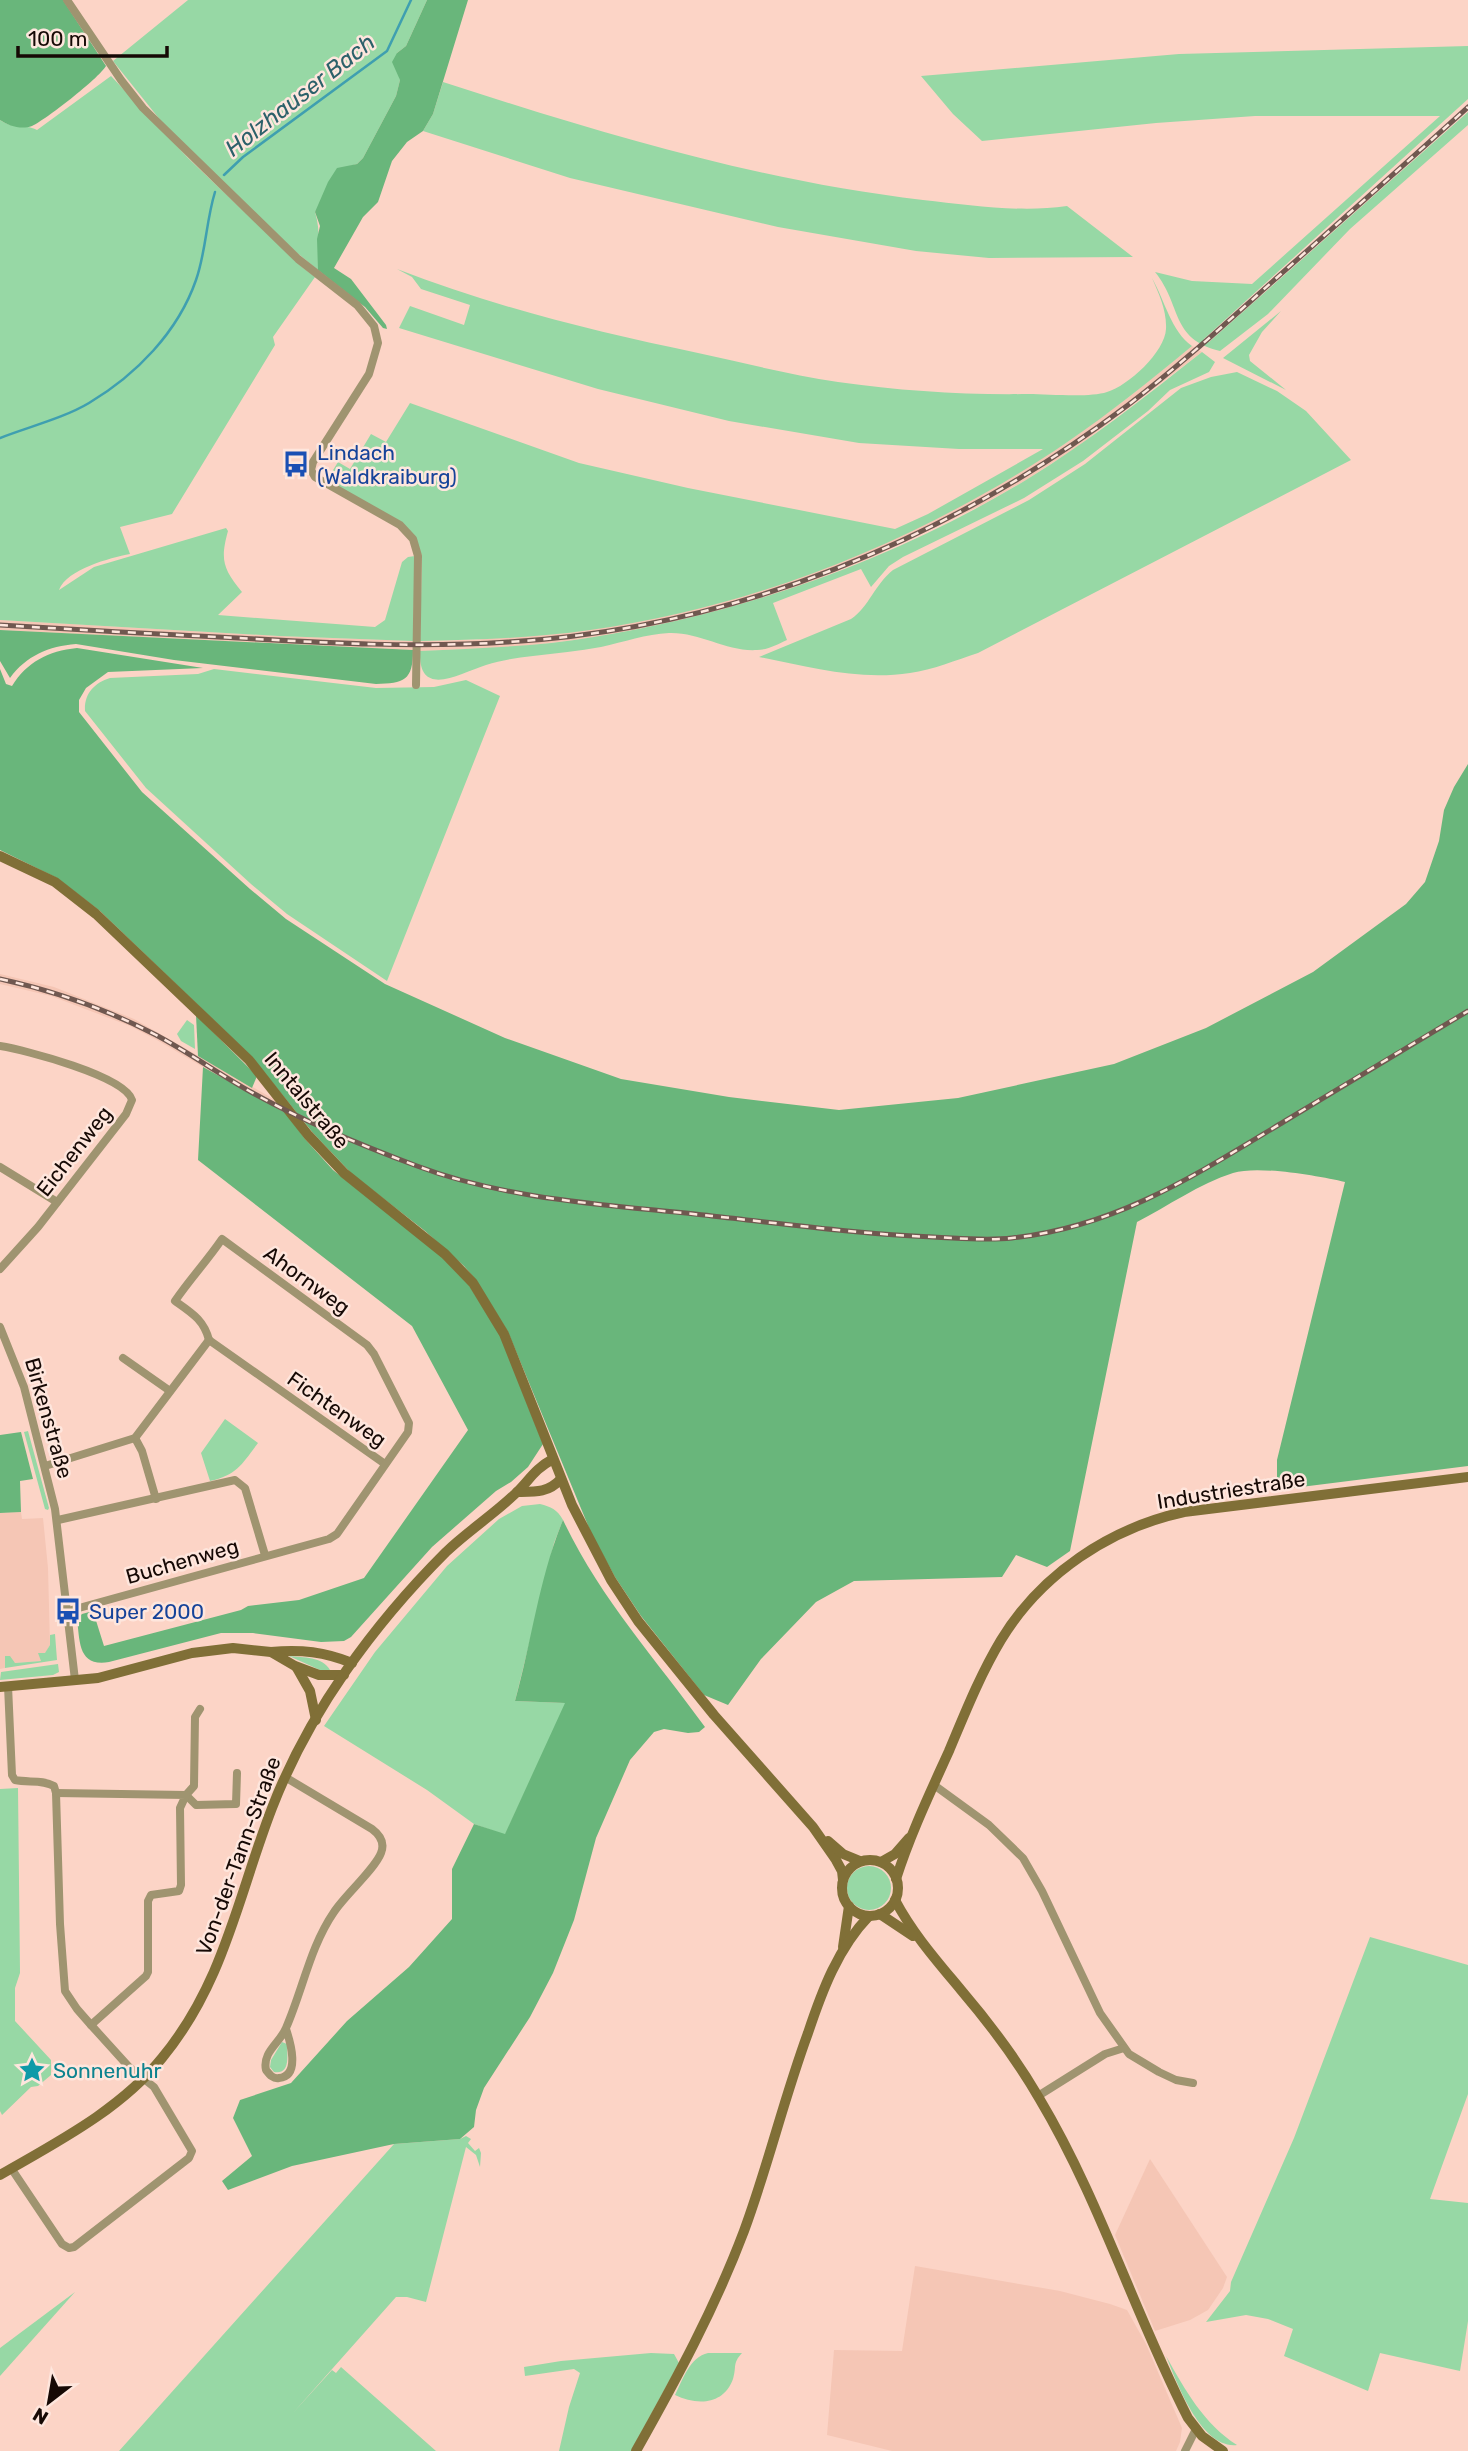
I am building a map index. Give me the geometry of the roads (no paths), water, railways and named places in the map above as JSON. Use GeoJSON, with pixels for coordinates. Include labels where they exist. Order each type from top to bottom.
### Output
{"type":"FeatureCollection","features":[{"type":"Feature","properties":{"kind":"street"},"geometry":{"type":"LineString","coordinates":[[67,0],[143,108],[298,260],[357,304],[374,326],[378,344],[369,374],[313,461],[312,470],[315,477],[400,525],[413,539],[418,556],[416,685]]}},
{"type":"Feature","properties":{"kind":"street","name":"Inntalstraße"},"geometry":{"type":"LineString","coordinates":[[0,856],[55,882],[96,915],[249,1060],[308,1135],[344,1173],[431,1241],[461,1269],[483,1297],[504,1334],[572,1505],[611,1580],[638,1621],[714,1715],[813,1827]]}},
{"type":"Feature","properties":{"kind":"street","name":"Eichenweg"},"geometry":{"type":"LineString","coordinates":[[0,1046],[62,1061],[118,1086],[132,1097],[132,1104],[125,1114],[26,1242],[0,1269]]}},
{"type":"Feature","properties":{"kind":"street"},"geometry":{"type":"LineString","coordinates":[[0,1167],[57,1202]]}},
{"type":"Feature","properties":{"kind":"street","name":"Ahornweg"},"geometry":{"type":"LineString","coordinates":[[209,1340],[205,1326],[175,1301],[222,1239],[367,1345],[374,1354],[410,1427],[385,1464]]}},
{"type":"Feature","properties":{"kind":"street","name":"Birkenstraße"},"geometry":{"type":"LineString","coordinates":[[1,1330],[24,1387],[58,1520],[75,1680]]}},
{"type":"Feature","properties":{"kind":"street"},"geometry":{"type":"LineString","coordinates":[[46,1466],[135,1438],[209,1340]]}},
{"type":"Feature","properties":{"kind":"street","name":"Fichtenweg"},"geometry":{"type":"LineString","coordinates":[[209,1340],[385,1464],[337,1534],[329,1539],[265,1555]]}},
{"type":"Feature","properties":{"kind":"street"},"geometry":{"type":"LineString","coordinates":[[123,1358],[170,1391]]}},
{"type":"Feature","properties":{"kind":"street"},"geometry":{"type":"LineString","coordinates":[[135,1438],[142,1451],[156,1499]]}},
{"type":"Feature","properties":{"kind":"street","name":"Von-der-Tann-Straße"},"geometry":{"type":"LineString","coordinates":[[0,2175],[64,2138],[103,2111],[161,2060],[182,2031],[222,1958],[265,1827],[285,1777],[344,1675],[382,1623],[446,1553],[517,1493],[537,1468],[553,1459]]}},
{"type":"Feature","properties":{"kind":"street","name":"Industriestraße"},"geometry":{"type":"LineString","coordinates":[[896,1879],[974,1690],[1002,1638],[1017,1616],[1050,1580],[1091,1550],[1141,1525],[1184,1512],[1468,1477]]}},
{"type":"Feature","properties":{"kind":"street"},"geometry":{"type":"LineString","coordinates":[[517,1493],[542,1492],[556,1485],[561,1479]]}},
{"type":"Feature","properties":{"kind":"street"},"geometry":{"type":"LineString","coordinates":[[58,1520],[228,1481],[240,1482],[245,1488],[265,1555]]}},
{"type":"Feature","properties":{"kind":"street"},"geometry":{"type":"LineString","coordinates":[[542,1492],[572,1505]]}},
{"type":"Feature","properties":{"kind":"street","name":"Buchenweg"},"geometry":{"type":"LineString","coordinates":[[68,1611],[265,1555]]}},
{"type":"Feature","properties":{"kind":"street"},"geometry":{"type":"LineString","coordinates":[[11,2168],[62,2244],[69,2248],[74,2247],[191,2155],[191,2147],[154,2088],[69,1999],[63,1983],[56,1793],[54,1786],[48,1782],[20,1781],[15,1780],[12,1775],[4,1686],[118,1674],[215,1649],[317,1651],[352,1663]]}},
{"type":"Feature","properties":{"kind":"street"},"geometry":{"type":"LineString","coordinates":[[271,1652],[295,1666],[319,1675],[344,1675]]}},
{"type":"Feature","properties":{"kind":"street"},"geometry":{"type":"LineString","coordinates":[[295,1666],[310,1691],[316,1720]]}},
{"type":"Feature","properties":{"kind":"street"},"geometry":{"type":"LineString","coordinates":[[91,2025],[148,1972],[148,1901],[151,1895],[173,1894],[179,1891],[180,1808],[194,1786],[195,1717],[200,1709]]}},
{"type":"Feature","properties":{"kind":"street"},"geometry":{"type":"LineString","coordinates":[[56,1793],[186,1795],[197,1805],[236,1804],[237,1773]]}},
{"type":"Feature","properties":{"kind":"street"},"geometry":{"type":"LineString","coordinates":[[285,1777],[372,1829],[382,1841],[383,1848],[378,1859],[324,1927],[286,2029],[265,2063],[269,2074],[278,2079],[288,2074],[292,2066],[291,2043],[286,2029]]}},
{"type":"Feature","properties":{"kind":"street"},"geometry":{"type":"LineString","coordinates":[[934,1785],[989,1825],[1023,1858],[1042,1891],[1094,2001],[1124,2048],[1143,2064],[1176,2080],[1194,2083]]}},
{"type":"Feature","properties":{"kind":"street"},"geometry":{"type":"LineString","coordinates":[[813,1827],[843,1854],[860,1861],[881,1862],[893,1872],[896,1879],[898,1891],[895,1900],[875,1915],[843,1950]]}},
{"type":"Feature","properties":{"kind":"street"},"geometry":{"type":"LineString","coordinates":[[813,1827],[842,1871],[843,1896],[849,1906],[856,1912],[875,1915],[918,1939]]}},
{"type":"Feature","properties":{"kind":"street","name":"Industriestraße"},"geometry":{"type":"LineString","coordinates":[[881,1862],[895,1854],[915,1829]]}},
{"type":"Feature","properties":{"kind":"street"},"geometry":{"type":"LineString","coordinates":[[843,1880],[846,1872],[860,1861]]}},
{"type":"Feature","properties":{"kind":"street"},"geometry":{"type":"LineString","coordinates":[[895,1900],[918,1939],[992,2029],[1038,2096],[1071,2156],[1181,2404],[1196,2429],[1223,2451]]}},
{"type":"Feature","properties":{"kind":"street"},"geometry":{"type":"LineString","coordinates":[[636,2451],[692,2349],[728,2270],[756,2196],[814,2014],[843,1950],[849,1906]]}},
{"type":"Feature","properties":{"kind":"street"},"geometry":{"type":"LineString","coordinates":[[1038,2096],[1105,2053],[1124,2048]]}},
{"type":"Feature","properties":{"kind":"street"},"geometry":{"type":"LineString","coordinates":[[1185,2451],[1196,2429]]}},
{"type":"Feature","properties":{"kind":"waterway","name":"Holzhauser Bach"},"geometry":{"type":"LineString","coordinates":[[224,175],[243,157],[387,51],[411,0]]}},
{"type":"Feature","properties":{"kind":"waterway","name":"Holzhauser Bach"},"geometry":{"type":"LineString","coordinates":[[0,438],[57,418],[89,403],[139,365],[167,334],[196,280],[215,192]]}},
{"type":"Feature","properties":{"kind":"railway"},"geometry":{"type":"LineString","coordinates":[[0,625],[339,643],[440,645],[592,634],[674,618],[756,597],[835,569],[913,535],[988,497],[1059,453],[1165,376],[1468,107]]}},
{"type":"Feature","properties":{"kind":"railway"},"geometry":{"type":"LineString","coordinates":[[0,979],[60,995],[118,1017],[168,1042],[291,1113],[374,1150],[452,1178],[526,1194],[601,1205],[905,1236],[982,1239],[1012,1238],[1087,1223],[1155,1195],[1220,1160],[1468,1011]]}},
{"type":"Feature","properties":{"kind":"place","name":"Lindach (Waldkraiburg)"},"geometry":{"type":"Point","coordinates":[296,464]}},
{"type":"Feature","properties":{"kind":"place","name":"Super 2000"},"geometry":{"type":"Point","coordinates":[68,1611]}},
{"type":"Feature","properties":{"kind":"place","name":"Sonnenuhr"},"geometry":{"type":"Point","coordinates":[32,2070]}}]}
